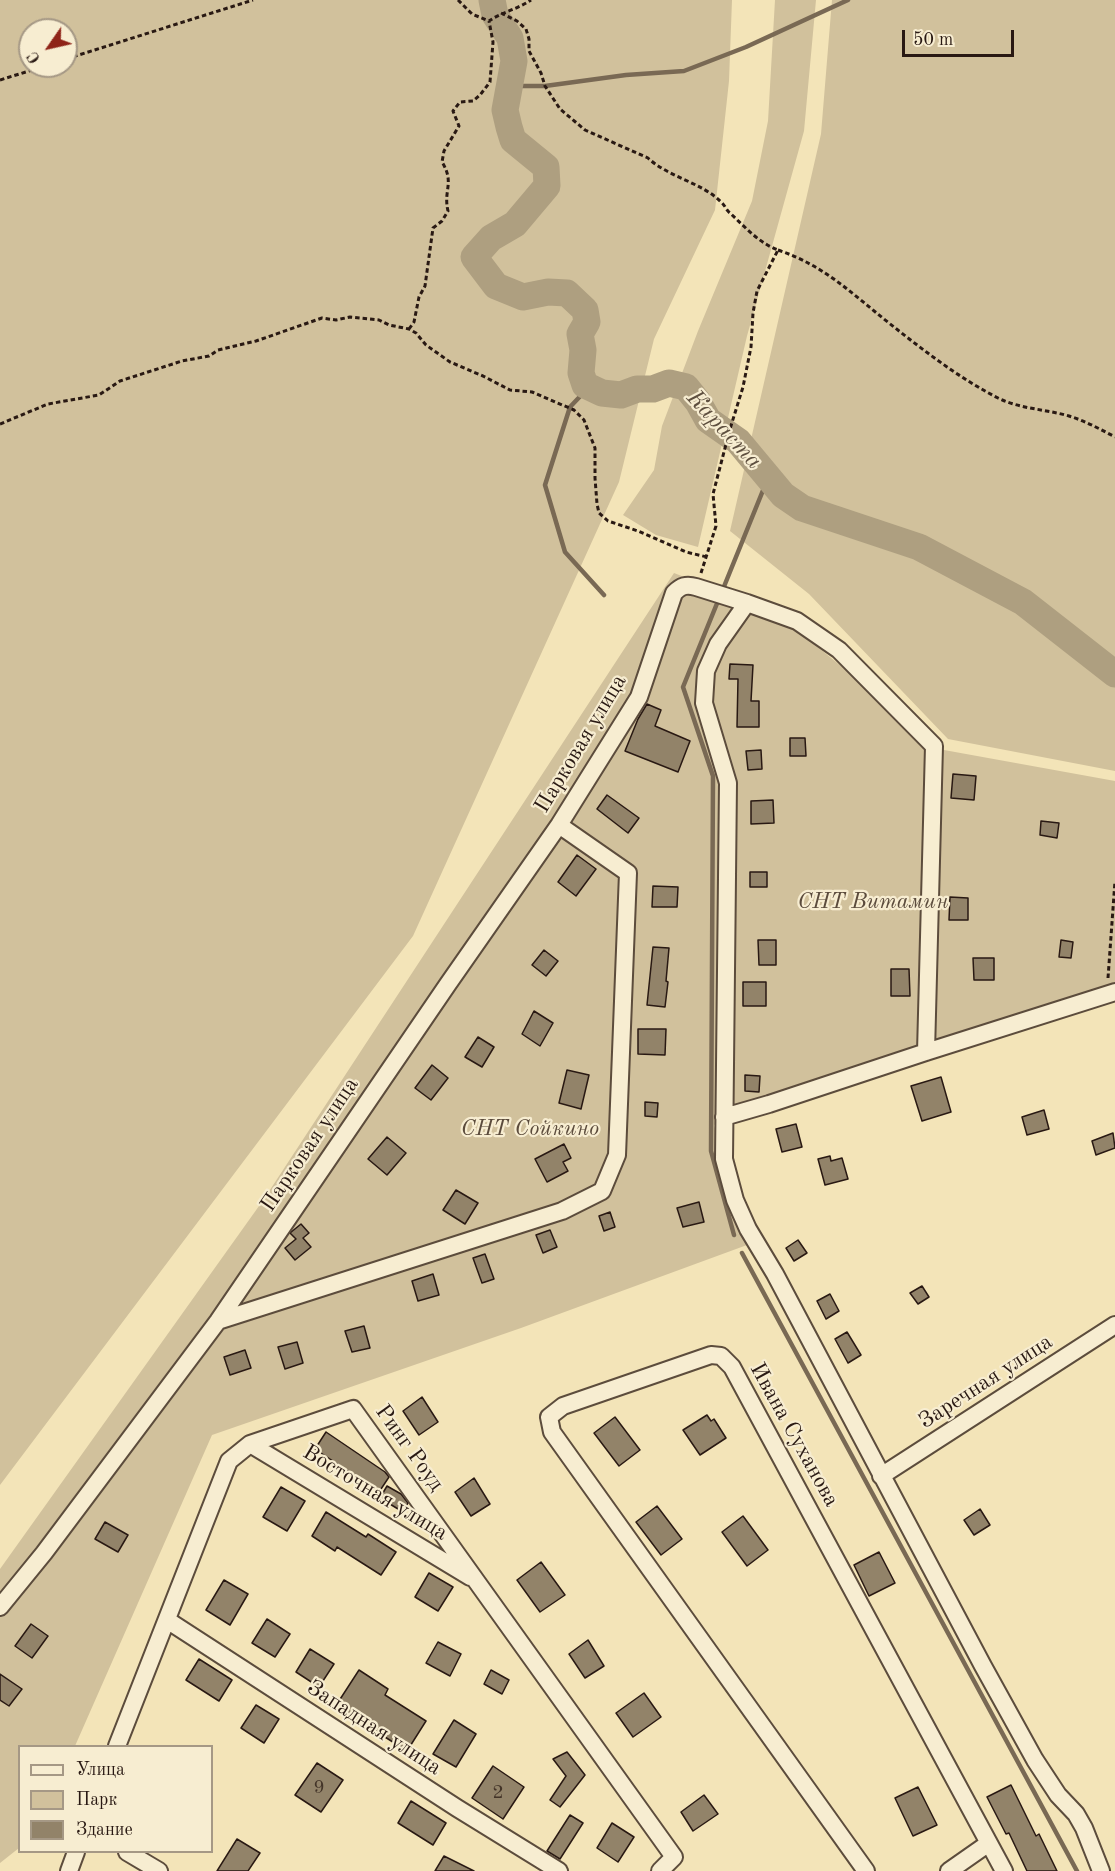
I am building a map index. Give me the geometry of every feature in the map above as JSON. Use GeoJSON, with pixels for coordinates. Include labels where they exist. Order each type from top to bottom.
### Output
{"type":"FeatureCollection","features":[{"type":"Feature","properties":{"kind":"street"},"geometry":{"type":"LineString","coordinates":[[696,586],[798,621],[839,650],[934,746],[926,1052]]}},
{"type":"Feature","properties":{"kind":"street","name":"Парковая улица"},"geometry":{"type":"LineString","coordinates":[[0,1607],[44,1553],[218,1321],[559,825],[639,697],[674,593],[681,587],[696,586]]}},
{"type":"Feature","properties":{"kind":"street"},"geometry":{"type":"LineString","coordinates":[[747,603],[718,644],[706,671],[704,703],[728,783],[724,1159],[735,1200],[748,1229],[775,1274],[881,1476],[1035,1760],[1058,1795],[1076,1814],[1084,1828],[1101,1871]]}},
{"type":"Feature","properties":{"kind":"street"},"geometry":{"type":"LineString","coordinates":[[218,1321],[562,1212],[602,1191],[617,1155],[628,873],[559,825]]}},
{"type":"Feature","properties":{"kind":"street"},"geometry":{"type":"LineString","coordinates":[[724,1117],[1111,994]]}},
{"type":"Feature","properties":{"kind":"street","name":"Заречная улица"},"geometry":{"type":"LineString","coordinates":[[881,1476],[1115,1325]]}},
{"type":"Feature","properties":{"kind":"street","name":"Ивана Суханова"},"geometry":{"type":"LineString","coordinates":[[866,1871],[552,1432],[549,1417],[563,1406],[711,1355],[721,1356],[732,1367],[1004,1871]]}},
{"type":"Feature","properties":{"kind":"street","name":"Ринг Роуд"},"geometry":{"type":"LineString","coordinates":[[117,1745],[229,1461],[250,1444],[353,1408],[674,1857],[660,1871]]}},
{"type":"Feature","properties":{"kind":"street","name":"Восточная улица"},"geometry":{"type":"LineString","coordinates":[[250,1444],[476,1581]]}},
{"type":"Feature","properties":{"kind":"street","name":"Западная улица"},"geometry":{"type":"LineString","coordinates":[[167,1620],[457,1808],[559,1871]]}},
{"type":"Feature","properties":{"kind":"street"},"geometry":{"type":"LineString","coordinates":[[949,1871],[988,1843]]}},
{"type":"Feature","properties":{"kind":"street"},"geometry":{"type":"LineString","coordinates":[[69,1871],[75,1853]]}},
{"type":"Feature","properties":{"kind":"street"},"geometry":{"type":"LineString","coordinates":[[130,1853],[159,1871]]}},
{"type":"Feature","properties":{"kind":"path"},"geometry":{"type":"LineString","coordinates":[[78,55],[253,0]]}},
{"type":"Feature","properties":{"kind":"path"},"geometry":{"type":"LineString","coordinates":[[458,0],[472,14],[490,20]]}},
{"type":"Feature","properties":{"kind":"path"},"geometry":{"type":"LineString","coordinates":[[490,20],[531,0]]}},
{"type":"Feature","properties":{"kind":"path"},"geometry":{"type":"LineString","coordinates":[[501,13],[517,21],[526,29],[529,51],[545,86],[560,109],[585,130],[648,158],[690,184],[701,188],[722,202],[728,212],[766,246],[801,258],[846,287],[951,371],[1000,399],[1024,408],[1068,416],[1115,437]]}},
{"type":"Feature","properties":{"kind":"path"},"geometry":{"type":"LineString","coordinates":[[409,328],[414,322],[419,297],[425,286],[433,228],[442,221],[448,211],[446,200],[450,180],[449,172],[442,162],[444,151],[459,126],[453,111],[460,102],[473,101],[490,82],[493,42],[490,20]]}},
{"type":"Feature","properties":{"kind":"path"},"geometry":{"type":"LineString","coordinates":[[0,80],[18,74]]}},
{"type":"Feature","properties":{"kind":"path"},"geometry":{"type":"LineString","coordinates":[[696,586],[716,526],[713,494],[743,387],[751,347],[757,291],[778,250]]}},
{"type":"Feature","properties":{"kind":"path"},"geometry":{"type":"LineString","coordinates":[[0,424],[48,404],[99,395],[120,381],[182,361],[209,356],[218,350],[256,341],[322,318],[336,320],[350,317],[379,320],[389,325],[409,328],[436,353],[510,390],[532,392],[574,410],[584,420],[595,448],[595,478],[599,513],[608,521],[686,552],[707,556]]}},
{"type":"Feature","properties":{"kind":"path"},"geometry":{"type":"LineString","coordinates":[[1111,994],[1115,881]]}},
{"type":"Feature","properties":{"kind":"green space"},"geometry":{"type":"Polygon","coordinates":[[[0,0],[732,0],[729,81],[715,210],[654,339],[619,482],[413,936],[0,1485],[0,0]]]}},
{"type":"Feature","properties":{"kind":"green space"},"geometry":{"type":"Polygon","coordinates":[[[775,0],[816,0],[804,131],[747,336],[698,547],[656,535],[623,515],[654,470],[662,426],[698,331],[752,201],[768,121],[775,0]]]}},
{"type":"Feature","properties":{"kind":"green space"},"geometry":{"type":"Polygon","coordinates":[[[832,0],[1115,0],[1115,771],[948,739],[809,594],[730,531],[821,134],[832,0]]]}},
{"type":"Feature","properties":{"kind":"green space","name":"СНТ Сойкино"},"geometry":{"type":"Polygon","coordinates":[[[674,573],[776,613],[944,750],[1115,781],[1115,998],[878,1077],[714,1125],[747,1245],[521,1328],[212,1435],[75,1745],[18,1745],[18,1849],[0,1863],[0,1569],[264,1199],[674,573]]]}},
{"type":"Feature","properties":{"kind":"building"},"geometry":{"type":"Polygon","coordinates":[[[730,664],[753,665],[751,701],[759,701],[759,727],[737,727],[738,679],[729,679],[730,664]]]}},
{"type":"Feature","properties":{"kind":"building"},"geometry":{"type":"Polygon","coordinates":[[[647,704],[661,710],[655,726],[690,741],[678,772],[625,751],[647,704]]]}},
{"type":"Feature","properties":{"kind":"building"},"geometry":{"type":"Polygon","coordinates":[[[790,738],[805,738],[806,756],[790,756],[790,738]]]}},
{"type":"Feature","properties":{"kind":"building"},"geometry":{"type":"Polygon","coordinates":[[[761,750],[762,769],[748,770],[746,751],[761,750]]]}},
{"type":"Feature","properties":{"kind":"building"},"geometry":{"type":"Polygon","coordinates":[[[953,774],[976,776],[974,800],[951,798],[953,774]]]}},
{"type":"Feature","properties":{"kind":"building"},"geometry":{"type":"Polygon","coordinates":[[[607,795],[639,818],[628,833],[597,809],[607,795]]]}},
{"type":"Feature","properties":{"kind":"building"},"geometry":{"type":"Polygon","coordinates":[[[773,800],[774,823],[751,824],[751,801],[773,800]]]}},
{"type":"Feature","properties":{"kind":"building"},"geometry":{"type":"Polygon","coordinates":[[[1041,821],[1059,823],[1057,838],[1040,835],[1041,821]]]}},
{"type":"Feature","properties":{"kind":"building"},"geometry":{"type":"Polygon","coordinates":[[[577,855],[596,869],[576,896],[558,882],[577,855]]]}},
{"type":"Feature","properties":{"kind":"building"},"geometry":{"type":"Polygon","coordinates":[[[750,872],[767,872],[767,887],[750,887],[750,872]]]}},
{"type":"Feature","properties":{"kind":"building"},"geometry":{"type":"Polygon","coordinates":[[[653,886],[678,887],[677,907],[652,907],[653,886]]]}},
{"type":"Feature","properties":{"kind":"building"},"geometry":{"type":"Polygon","coordinates":[[[950,897],[968,898],[968,920],[949,920],[950,897]]]}},
{"type":"Feature","properties":{"kind":"building"},"geometry":{"type":"Polygon","coordinates":[[[758,940],[776,940],[776,965],[759,965],[758,940]]]}},
{"type":"Feature","properties":{"kind":"building"},"geometry":{"type":"Polygon","coordinates":[[[1061,940],[1073,942],[1071,958],[1059,957],[1061,940]]]}},
{"type":"Feature","properties":{"kind":"building"},"geometry":{"type":"Polygon","coordinates":[[[653,947],[669,948],[665,1007],[647,1005],[653,947]]]}},
{"type":"Feature","properties":{"kind":"building"},"geometry":{"type":"Polygon","coordinates":[[[544,950],[558,961],[546,976],[532,965],[544,950]]]}},
{"type":"Feature","properties":{"kind":"building"},"geometry":{"type":"Polygon","coordinates":[[[973,958],[994,958],[994,980],[974,980],[973,958]]]}},
{"type":"Feature","properties":{"kind":"building"},"geometry":{"type":"Polygon","coordinates":[[[891,969],[909,969],[910,996],[891,996],[891,969]]]}},
{"type":"Feature","properties":{"kind":"building"},"geometry":{"type":"Polygon","coordinates":[[[743,982],[766,982],[766,1006],[743,1006],[743,982]]]}},
{"type":"Feature","properties":{"kind":"building"},"geometry":{"type":"Polygon","coordinates":[[[534,1011],[553,1023],[540,1046],[522,1034],[534,1011]]]}},
{"type":"Feature","properties":{"kind":"building"},"geometry":{"type":"Polygon","coordinates":[[[638,1029],[666,1029],[665,1055],[638,1054],[638,1029]]]}},
{"type":"Feature","properties":{"kind":"building"},"geometry":{"type":"Polygon","coordinates":[[[478,1037],[494,1047],[482,1067],[465,1057],[478,1037]]]}},
{"type":"Feature","properties":{"kind":"building"},"geometry":{"type":"Polygon","coordinates":[[[432,1065],[448,1078],[431,1100],[415,1088],[432,1065]]]}},
{"type":"Feature","properties":{"kind":"building"},"geometry":{"type":"Polygon","coordinates":[[[567,1070],[589,1075],[581,1109],[559,1103],[567,1070]]]}},
{"type":"Feature","properties":{"kind":"building"},"geometry":{"type":"Polygon","coordinates":[[[745,1075],[760,1076],[759,1092],[745,1091],[745,1075]]]}},
{"type":"Feature","properties":{"kind":"building"},"geometry":{"type":"Polygon","coordinates":[[[941,1077],[951,1112],[922,1121],[911,1086],[941,1077]]]}},
{"type":"Feature","properties":{"kind":"building"},"geometry":{"type":"Polygon","coordinates":[[[645,1102],[658,1103],[657,1117],[645,1116],[645,1102]]]}},
{"type":"Feature","properties":{"kind":"building"},"geometry":{"type":"Polygon","coordinates":[[[1044,1110],[1049,1129],[1027,1135],[1022,1117],[1044,1110]]]}},
{"type":"Feature","properties":{"kind":"building"},"geometry":{"type":"Polygon","coordinates":[[[796,1124],[802,1147],[782,1152],[776,1129],[796,1124]]]}},
{"type":"Feature","properties":{"kind":"building"},"geometry":{"type":"Polygon","coordinates":[[[1113,1133],[1115,1148],[1096,1155],[1092,1141],[1113,1133]]]}},
{"type":"Feature","properties":{"kind":"building"},"geometry":{"type":"Polygon","coordinates":[[[387,1137],[406,1153],[387,1175],[368,1159],[387,1137]]]}},
{"type":"Feature","properties":{"kind":"building"},"geometry":{"type":"Polygon","coordinates":[[[564,1144],[571,1158],[563,1162],[568,1171],[547,1182],[535,1159],[564,1144]]]}},
{"type":"Feature","properties":{"kind":"building"},"geometry":{"type":"Polygon","coordinates":[[[830,1156],[831,1161],[842,1158],[848,1179],[825,1185],[818,1159],[830,1156]]]}},
{"type":"Feature","properties":{"kind":"building"},"geometry":{"type":"Polygon","coordinates":[[[456,1190],[478,1203],[465,1224],[443,1210],[456,1190]]]}},
{"type":"Feature","properties":{"kind":"building"},"geometry":{"type":"Polygon","coordinates":[[[699,1202],[704,1222],[683,1227],[677,1208],[699,1202]]]}},
{"type":"Feature","properties":{"kind":"building"},"geometry":{"type":"Polygon","coordinates":[[[610,1212],[615,1227],[604,1231],[599,1216],[610,1212]]]}},
{"type":"Feature","properties":{"kind":"building"},"geometry":{"type":"Polygon","coordinates":[[[301,1224],[309,1233],[303,1238],[311,1247],[295,1260],[285,1248],[296,1239],[290,1233],[301,1224]]]}},
{"type":"Feature","properties":{"kind":"building"},"geometry":{"type":"Polygon","coordinates":[[[550,1230],[557,1247],[543,1253],[536,1235],[550,1230]]]}},
{"type":"Feature","properties":{"kind":"building"},"geometry":{"type":"Polygon","coordinates":[[[798,1240],[807,1253],[794,1261],[786,1248],[798,1240]]]}},
{"type":"Feature","properties":{"kind":"building"},"geometry":{"type":"Polygon","coordinates":[[[485,1254],[494,1279],[482,1283],[473,1258],[485,1254]]]}},
{"type":"Feature","properties":{"kind":"building"},"geometry":{"type":"Polygon","coordinates":[[[433,1274],[439,1295],[418,1301],[412,1281],[433,1274]]]}},
{"type":"Feature","properties":{"kind":"building"},"geometry":{"type":"Polygon","coordinates":[[[922,1286],[929,1297],[918,1304],[910,1293],[922,1286]]]}},
{"type":"Feature","properties":{"kind":"building"},"geometry":{"type":"Polygon","coordinates":[[[830,1294],[839,1311],[826,1319],[817,1301],[830,1294]]]}},
{"type":"Feature","properties":{"kind":"building"},"geometry":{"type":"Polygon","coordinates":[[[364,1326],[370,1348],[352,1352],[345,1331],[364,1326]]]}},
{"type":"Feature","properties":{"kind":"building"},"geometry":{"type":"Polygon","coordinates":[[[847,1332],[861,1355],[848,1363],[835,1339],[847,1332]]]}},
{"type":"Feature","properties":{"kind":"building"},"geometry":{"type":"Polygon","coordinates":[[[297,1342],[303,1363],[285,1369],[278,1347],[297,1342]]]}},
{"type":"Feature","properties":{"kind":"building"},"geometry":{"type":"Polygon","coordinates":[[[245,1350],[251,1368],[230,1375],[224,1357],[245,1350]]]}},
{"type":"Feature","properties":{"kind":"building"},"geometry":{"type":"Polygon","coordinates":[[[422,1397],[438,1422],[419,1435],[403,1411],[422,1397]]]}},
{"type":"Feature","properties":{"kind":"building"},"geometry":{"type":"Polygon","coordinates":[[[707,1415],[711,1421],[714,1419],[726,1438],[700,1455],[683,1430],[707,1415]]]}},
{"type":"Feature","properties":{"kind":"building"},"geometry":{"type":"Polygon","coordinates":[[[615,1417],[640,1450],[619,1466],[594,1433],[615,1417]]]}},
{"type":"Feature","properties":{"kind":"building"},"geometry":{"type":"Polygon","coordinates":[[[326,1432],[385,1472],[389,1477],[379,1492],[315,1449],[326,1432]]]}},
{"type":"Feature","properties":{"kind":"building"},"geometry":{"type":"Polygon","coordinates":[[[474,1478],[490,1504],[471,1516],[455,1492],[474,1478]]]}},
{"type":"Feature","properties":{"kind":"building"},"geometry":{"type":"Polygon","coordinates":[[[387,1486],[401,1494],[408,1503],[403,1512],[380,1498],[387,1486]]]}},
{"type":"Feature","properties":{"kind":"building"},"geometry":{"type":"Polygon","coordinates":[[[281,1487],[305,1501],[287,1531],[263,1517],[281,1487]]]}},
{"type":"Feature","properties":{"kind":"building"},"geometry":{"type":"Polygon","coordinates":[[[657,1506],[682,1539],[661,1555],[636,1522],[657,1506]]]}},
{"type":"Feature","properties":{"kind":"building"},"geometry":{"type":"Polygon","coordinates":[[[980,1509],[990,1525],[974,1535],[964,1520],[980,1509]]]}},
{"type":"Feature","properties":{"kind":"building"},"geometry":{"type":"Polygon","coordinates":[[[326,1512],[366,1537],[368,1534],[396,1552],[381,1575],[337,1547],[335,1551],[312,1536],[326,1512]]]}},
{"type":"Feature","properties":{"kind":"building"},"geometry":{"type":"Polygon","coordinates":[[[743,1516],[768,1550],[747,1566],[722,1532],[743,1516]]]}},
{"type":"Feature","properties":{"kind":"building"},"geometry":{"type":"Polygon","coordinates":[[[105,1522],[128,1535],[118,1552],[95,1539],[105,1522]]]}},
{"type":"Feature","properties":{"kind":"building"},"geometry":{"type":"Polygon","coordinates":[[[879,1552],[895,1583],[869,1596],[854,1565],[879,1552]]]}},
{"type":"Feature","properties":{"kind":"building"},"geometry":{"type":"Polygon","coordinates":[[[541,1562],[565,1595],[540,1612],[517,1580],[541,1562]]]}},
{"type":"Feature","properties":{"kind":"building"},"geometry":{"type":"Polygon","coordinates":[[[429,1573],[453,1587],[438,1611],[415,1597],[429,1573]]]}},
{"type":"Feature","properties":{"kind":"building"},"geometry":{"type":"Polygon","coordinates":[[[224,1580],[248,1594],[230,1625],[206,1610],[224,1580]]]}},
{"type":"Feature","properties":{"kind":"building"},"geometry":{"type":"Polygon","coordinates":[[[267,1619],[290,1634],[275,1657],[252,1643],[267,1619]]]}},
{"type":"Feature","properties":{"kind":"building"},"geometry":{"type":"Polygon","coordinates":[[[31,1624],[48,1636],[32,1658],[15,1646],[31,1624]]]}},
{"type":"Feature","properties":{"kind":"building"},"geometry":{"type":"Polygon","coordinates":[[[588,1640],[604,1666],[585,1678],[569,1654],[588,1640]]]}},
{"type":"Feature","properties":{"kind":"building"},"geometry":{"type":"Polygon","coordinates":[[[438,1642],[461,1654],[450,1676],[426,1663],[438,1642]]]}},
{"type":"Feature","properties":{"kind":"building"},"geometry":{"type":"Polygon","coordinates":[[[310,1649],[334,1664],[319,1687],[296,1672],[310,1649]]]}},
{"type":"Feature","properties":{"kind":"building"},"geometry":{"type":"Polygon","coordinates":[[[199,1659],[232,1680],[219,1701],[186,1680],[199,1659]]]}},
{"type":"Feature","properties":{"kind":"building"},"geometry":{"type":"Polygon","coordinates":[[[359,1670],[388,1689],[385,1695],[426,1721],[407,1751],[335,1707],[359,1670]]]}},
{"type":"Feature","properties":{"kind":"building"},"geometry":{"type":"Polygon","coordinates":[[[491,1670],[509,1680],[502,1694],[484,1684],[491,1670]]]}},
{"type":"Feature","properties":{"kind":"building"},"geometry":{"type":"Polygon","coordinates":[[[0,1674],[22,1689],[9,1706],[0,1700],[0,1674]]]}},
{"type":"Feature","properties":{"kind":"building"},"geometry":{"type":"Polygon","coordinates":[[[644,1693],[661,1717],[633,1737],[616,1713],[644,1693]]]}},
{"type":"Feature","properties":{"kind":"building"},"geometry":{"type":"Polygon","coordinates":[[[256,1705],[279,1719],[264,1743],[241,1728],[256,1705]]]}},
{"type":"Feature","properties":{"kind":"building"},"geometry":{"type":"Polygon","coordinates":[[[454,1720],[476,1734],[456,1767],[433,1754],[454,1720]]]}},
{"type":"Feature","properties":{"kind":"building"},"geometry":{"type":"Polygon","coordinates":[[[567,1752],[585,1775],[560,1807],[550,1800],[566,1776],[553,1759],[567,1752]]]}},
{"type":"Feature","properties":{"kind":"building"},"geometry":{"type":"Polygon","coordinates":[[[317,1763],[343,1780],[321,1812],[295,1795],[317,1763]]]}},
{"type":"Feature","properties":{"kind":"building"},"geometry":{"type":"Polygon","coordinates":[[[493,1766],[524,1787],[503,1819],[472,1798],[493,1766]]]}},
{"type":"Feature","properties":{"kind":"building"},"geometry":{"type":"Polygon","coordinates":[[[1011,1785],[1036,1836],[1039,1834],[1057,1871],[1027,1871],[1009,1833],[1006,1834],[987,1797],[1011,1785]]]}},
{"type":"Feature","properties":{"kind":"building"},"geometry":{"type":"Polygon","coordinates":[[[918,1787],[937,1825],[913,1836],[895,1798],[918,1787]]]}},
{"type":"Feature","properties":{"kind":"building"},"geometry":{"type":"Polygon","coordinates":[[[704,1795],[718,1814],[693,1831],[681,1812],[704,1795]]]}},
{"type":"Feature","properties":{"kind":"building"},"geometry":{"type":"Polygon","coordinates":[[[411,1801],[446,1823],[433,1845],[398,1823],[411,1801]]]}},
{"type":"Feature","properties":{"kind":"building"},"geometry":{"type":"Polygon","coordinates":[[[570,1815],[583,1823],[560,1859],[547,1851],[570,1815]]]}},
{"type":"Feature","properties":{"kind":"building"},"geometry":{"type":"Polygon","coordinates":[[[612,1823],[634,1837],[618,1862],[597,1848],[612,1823]]]}},
{"type":"Feature","properties":{"kind":"building"},"geometry":{"type":"Polygon","coordinates":[[[237,1839],[260,1853],[248,1871],[217,1871],[237,1839]]]}},
{"type":"Feature","properties":{"kind":"building"},"geometry":{"type":"Polygon","coordinates":[[[444,1856],[474,1871],[435,1871],[444,1856]]]}},
{"type":"Feature","properties":{"kind":"waterway","name":"Караста"},"geometry":{"type":"LineString","coordinates":[[492,0],[495,15],[510,38],[514,61],[505,110],[509,127],[513,140],[546,167],[547,186],[515,224],[491,238],[474,257],[496,286],[523,297],[548,292],[567,293],[585,310],[587,322],[580,334],[583,350],[581,373],[585,385],[602,393],[621,395],[637,389],[653,389],[669,383],[686,387],[708,420],[738,441],[783,495],[802,508],[919,547],[1023,602],[1115,674]]}},
{"type":"Feature","properties":{"kind":"waterway"},"geometry":{"type":"LineString","coordinates":[[511,86],[545,86],[626,75],[684,71],[746,47],[848,0]]}},
{"type":"Feature","properties":{"kind":"waterway"},"geometry":{"type":"LineString","coordinates":[[589,387],[570,407],[545,485],[565,552],[604,595]]}},
{"type":"Feature","properties":{"kind":"waterway"},"geometry":{"type":"LineString","coordinates":[[723,589],[768,478]]}},
{"type":"Feature","properties":{"kind":"waterway"},"geometry":{"type":"LineString","coordinates":[[718,601],[683,687],[713,776],[711,1151],[734,1235]]}},
{"type":"Feature","properties":{"kind":"waterway"},"geometry":{"type":"LineString","coordinates":[[742,1253],[1077,1871]]}},
{"type":"Feature","properties":{"kind":"park label","name":"СНТ Витамин"},"geometry":{"type":"Point","coordinates":[873,902]}}]}
